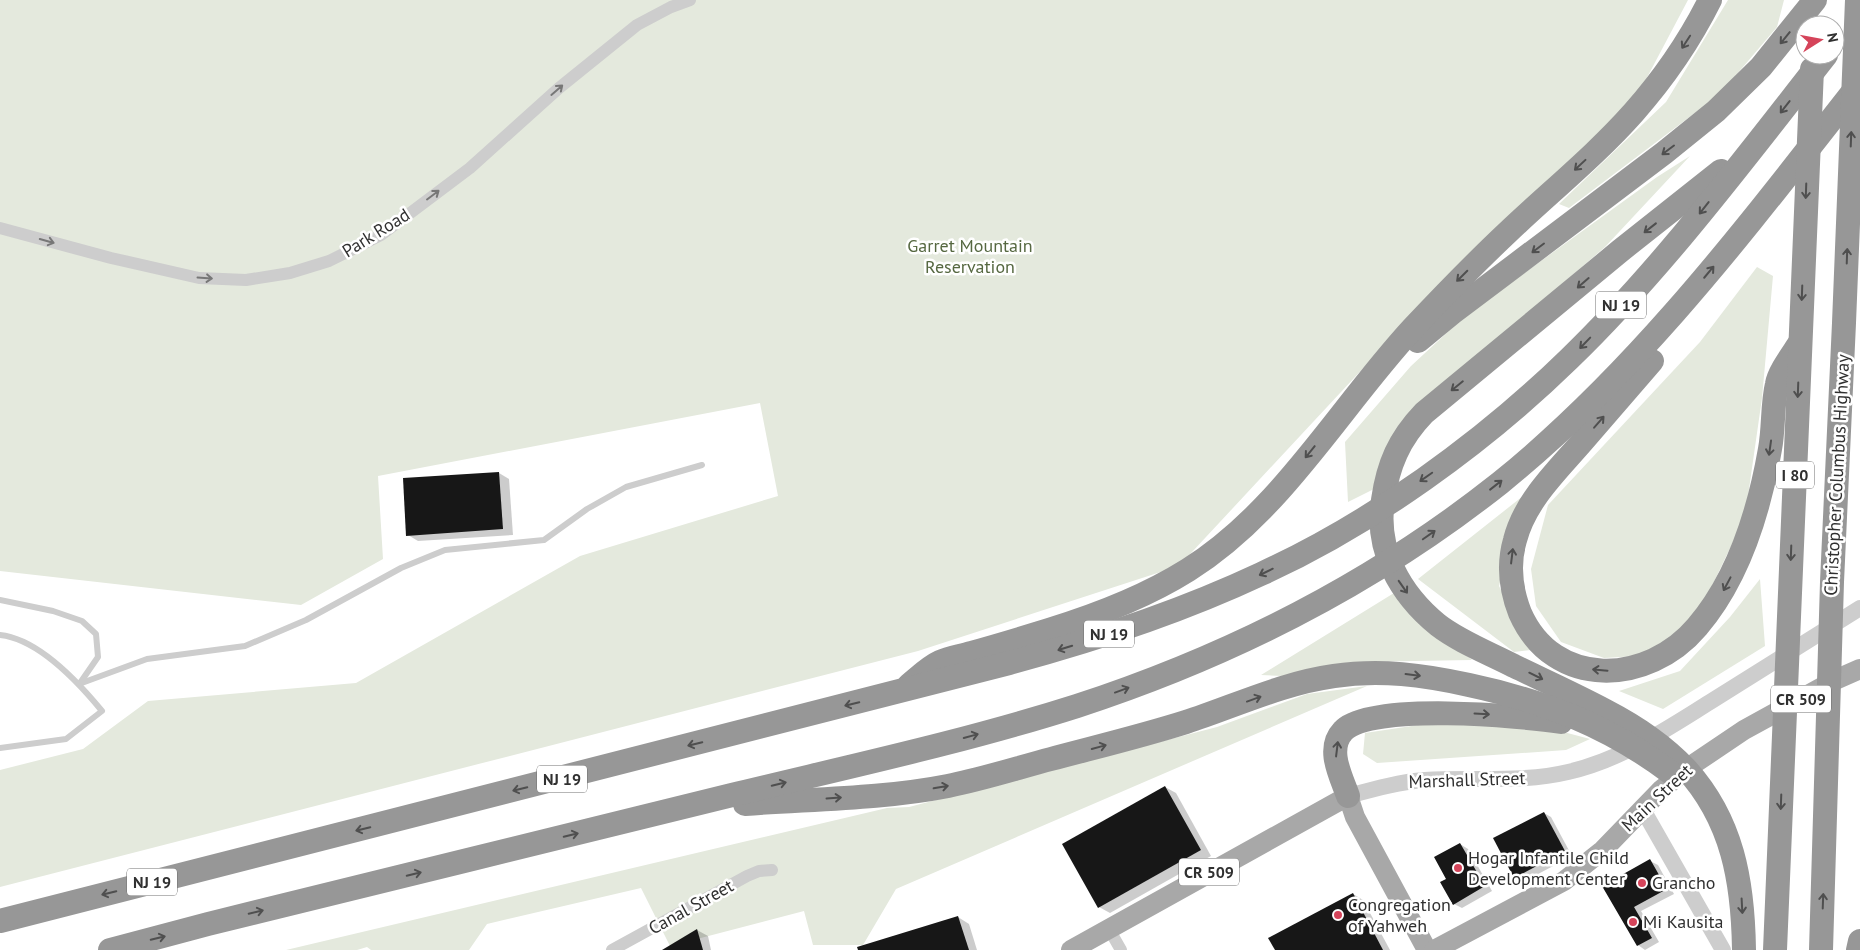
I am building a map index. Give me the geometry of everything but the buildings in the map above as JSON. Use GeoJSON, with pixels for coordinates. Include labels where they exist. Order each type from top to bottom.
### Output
{"type":"FeatureCollection","features":[{"type":"Feature","properties":{"kind":"highway"},"geometry":{"type":"LineString","coordinates":[[899,692],[939,662],[1049,630],[1112,609],[1146,594],[1190,569],[1233,538],[1251,522],[1283,486],[1408,334],[1444,295],[1609,138],[1633,112],[1673,62],[1710,0]]}},
{"type":"Feature","properties":{"kind":"highway"},"geometry":{"type":"LineString","coordinates":[[1328,430],[1382,374],[1452,313],[1664,153],[1716,111],[1760,67],[1815,0]]}},
{"type":"Feature","properties":{"kind":"highway"},"geometry":{"type":"LineString","coordinates":[[1814,15],[1815,0]]}},
{"type":"Feature","properties":{"kind":"highway","name":"Christopher Columbus Highway"},"geometry":{"type":"LineString","coordinates":[[1821,950],[1832,582],[1857,0]]}},
{"type":"Feature","properties":{"kind":"highway"},"geometry":{"type":"LineString","coordinates":[[1845,31],[1860,12]]}},
{"type":"Feature","properties":{"kind":"highway","name":"I 80"},"geometry":{"type":"LineString","coordinates":[[1775,950],[1812,65]]}},
{"type":"Feature","properties":{"kind":"highway","name":"NJ 19"},"geometry":{"type":"LineString","coordinates":[[0,921],[899,692],[1060,649],[1162,616],[1262,574],[1309,550],[1390,502],[1465,448],[1536,390],[1569,360],[1658,263],[1818,65]]}},
{"type":"Feature","properties":{"kind":"highway","name":"NJ 19"},"geometry":{"type":"LineString","coordinates":[[110,950],[208,924],[972,736],[1078,705],[1181,668],[1234,645],[1328,598],[1417,543],[1498,484],[1570,422],[1632,361],[1714,268],[1860,83]]}},
{"type":"Feature","properties":{"kind":"highway"},"geometry":{"type":"LineString","coordinates":[[1712,811],[1676,778],[1638,750],[1596,721],[1456,636],[1424,612],[1406,591],[1388,562],[1381,524],[1381,507],[1390,467],[1405,435],[1424,413],[1756,143]]}},
{"type":"Feature","properties":{"kind":"highway"},"geometry":{"type":"LineString","coordinates":[[1844,323],[1860,288]]}},
{"type":"Feature","properties":{"kind":"highway"},"geometry":{"type":"LineString","coordinates":[[1678,310],[1679,330],[1545,484],[1524,516],[1514,543],[1511,573],[1515,597],[1523,619],[1542,645],[1561,659],[1582,668],[1606,671],[1629,669],[1658,658],[1684,640],[1702,621],[1721,594],[1731,576],[1758,503],[1770,447],[1777,382],[1800,342]]}},
{"type":"Feature","properties":{"kind":"highway"},"geometry":{"type":"LineString","coordinates":[[681,808],[893,794],[948,786],[1143,735],[1293,685],[1333,676],[1360,673],[1408,674],[1458,682],[1545,704],[1649,737],[1670,753],[1686,770],[1712,811],[1733,851],[1741,894],[1737,947]]}},
{"type":"Feature","properties":{"kind":"highway"},"geometry":{"type":"LineString","coordinates":[[1348,796],[1336,762],[1335,749],[1343,731],[1352,724],[1363,720],[1427,714],[1481,714],[1596,721]]}},
{"type":"Feature","properties":{"kind":"highway"},"geometry":{"type":"LineString","coordinates":[[0,907],[79,901]]}},
{"type":"Feature","properties":{"kind":"highway"},"geometry":{"type":"LineString","coordinates":[[182,950],[208,924]]}},
{"type":"Feature","properties":{"kind":"highway"},"geometry":{"type":"LineString","coordinates":[[1858,950],[1860,941]]}},
{"type":"Feature","properties":{"kind":"main road","name":"Main Street"},"geometry":{"type":"LineString","coordinates":[[1434,950],[1564,881],[1603,850],[1642,808],[1696,762],[1744,730],[1835,680],[1860,669]]}},
{"type":"Feature","properties":{"kind":"main road","name":"Marshall Street"},"geometry":{"type":"LineString","coordinates":[[1071,950],[1348,796]]}},
{"type":"Feature","properties":{"kind":"main road"},"geometry":{"type":"LineString","coordinates":[[1348,796],[1355,817],[1427,950]]}},
{"type":"Feature","properties":{"kind":"street","name":"Park Road"},"geometry":{"type":"LineString","coordinates":[[0,228],[111,258],[199,278],[246,280],[290,273],[329,262],[381,235],[470,168],[559,88],[637,25],[671,7],[690,0]]}},
{"type":"Feature","properties":{"kind":"street","name":"Marshall Street"},"geometry":{"type":"LineString","coordinates":[[1348,796],[1381,786],[1407,782],[1538,778],[1571,772],[1597,764],[1622,754],[1660,733],[1860,608]]}},
{"type":"Feature","properties":{"kind":"street"},"geometry":{"type":"LineString","coordinates":[[1642,808],[1737,947]]}},
{"type":"Feature","properties":{"kind":"street","name":"Canal Street"},"geometry":{"type":"LineString","coordinates":[[612,950],[747,876],[772,870]]}},
{"type":"Feature","properties":{"kind":"street"},"geometry":{"type":"LineString","coordinates":[[1109,929],[1121,950]]}},
{"type":"Feature","properties":{"kind":"lane"},"geometry":{"type":"LineString","coordinates":[[79,684],[147,659],[245,646],[306,620],[401,568],[445,550],[544,540],[588,509],[626,487],[702,464]]}},
{"type":"Feature","properties":{"kind":"lane"},"geometry":{"type":"LineString","coordinates":[[0,600],[53,611],[82,622],[96,634],[98,657],[79,684]]}},
{"type":"Feature","properties":{"kind":"lane"},"geometry":{"type":"LineString","coordinates":[[0,635],[9,636],[34,648],[79,684],[102,711],[66,739],[0,748]]}},
{"type":"Feature","properties":{"kind":"green space","name":"Garret Mountain Reservation"},"geometry":{"type":"Polygon","coordinates":[[[0,0],[1688,0],[1633,104],[1462,262],[1179,566],[918,651],[0,887],[0,770],[83,749],[148,701],[356,683],[580,556],[778,496],[760,403],[378,476],[383,559],[301,605],[0,571],[0,0]]]}},
{"type":"Feature","properties":{"kind":"green space"},"geometry":{"type":"Polygon","coordinates":[[[1728,0],[1784,0],[1777,27],[1720,94],[1569,208],[1559,204],[1666,102],[1728,0]]]}},
{"type":"Feature","properties":{"kind":"green space"},"geometry":{"type":"Polygon","coordinates":[[[1690,156],[1605,247],[1398,426],[1380,486],[1348,502],[1345,442],[1411,366],[1465,316],[1657,177],[1690,156]]]}},
{"type":"Feature","properties":{"kind":"green space"},"geometry":{"type":"Polygon","coordinates":[[[1757,267],[1773,276],[1762,398],[1745,517],[1699,613],[1654,655],[1604,658],[1561,642],[1536,606],[1531,569],[1548,505],[1700,342],[1757,267]]]}},
{"type":"Feature","properties":{"kind":"green space"},"geometry":{"type":"Polygon","coordinates":[[[1523,496],[1499,586],[1531,650],[1514,652],[1418,579],[1523,496]]]}},
{"type":"Feature","properties":{"kind":"green space"},"geometry":{"type":"Polygon","coordinates":[[[1760,579],[1765,646],[1663,709],[1619,691],[1680,671],[1730,617],[1760,579]]]}},
{"type":"Feature","properties":{"kind":"green space"},"geometry":{"type":"Polygon","coordinates":[[[1394,593],[1472,660],[1356,662],[1283,676],[1261,675],[1394,593]]]}},
{"type":"Feature","properties":{"kind":"green space"},"geometry":{"type":"Polygon","coordinates":[[[1367,686],[896,889],[863,945],[813,945],[804,911],[670,946],[641,888],[487,924],[469,950],[371,950],[367,947],[357,950],[286,950],[887,808],[909,807],[1217,727],[1307,694],[1367,686]]]}},
{"type":"Feature","properties":{"kind":"green space"},"geometry":{"type":"Polygon","coordinates":[[[1526,722],[1590,739],[1566,750],[1377,763],[1363,754],[1365,733],[1425,724],[1526,722]]]}},
{"type":"Feature","properties":{"kind":"place","name":"Hogar Infantile Child Development Center"},"geometry":{"type":"Point","coordinates":[1458,868]}},
{"type":"Feature","properties":{"kind":"place","name":"Grancho"},"geometry":{"type":"Point","coordinates":[1642,883]}},
{"type":"Feature","properties":{"kind":"place","name":"Congregation of Yahweh"},"geometry":{"type":"Point","coordinates":[1338,915]}},
{"type":"Feature","properties":{"kind":"place","name":"Mi Kausita"},"geometry":{"type":"Point","coordinates":[1633,922]}}]}
